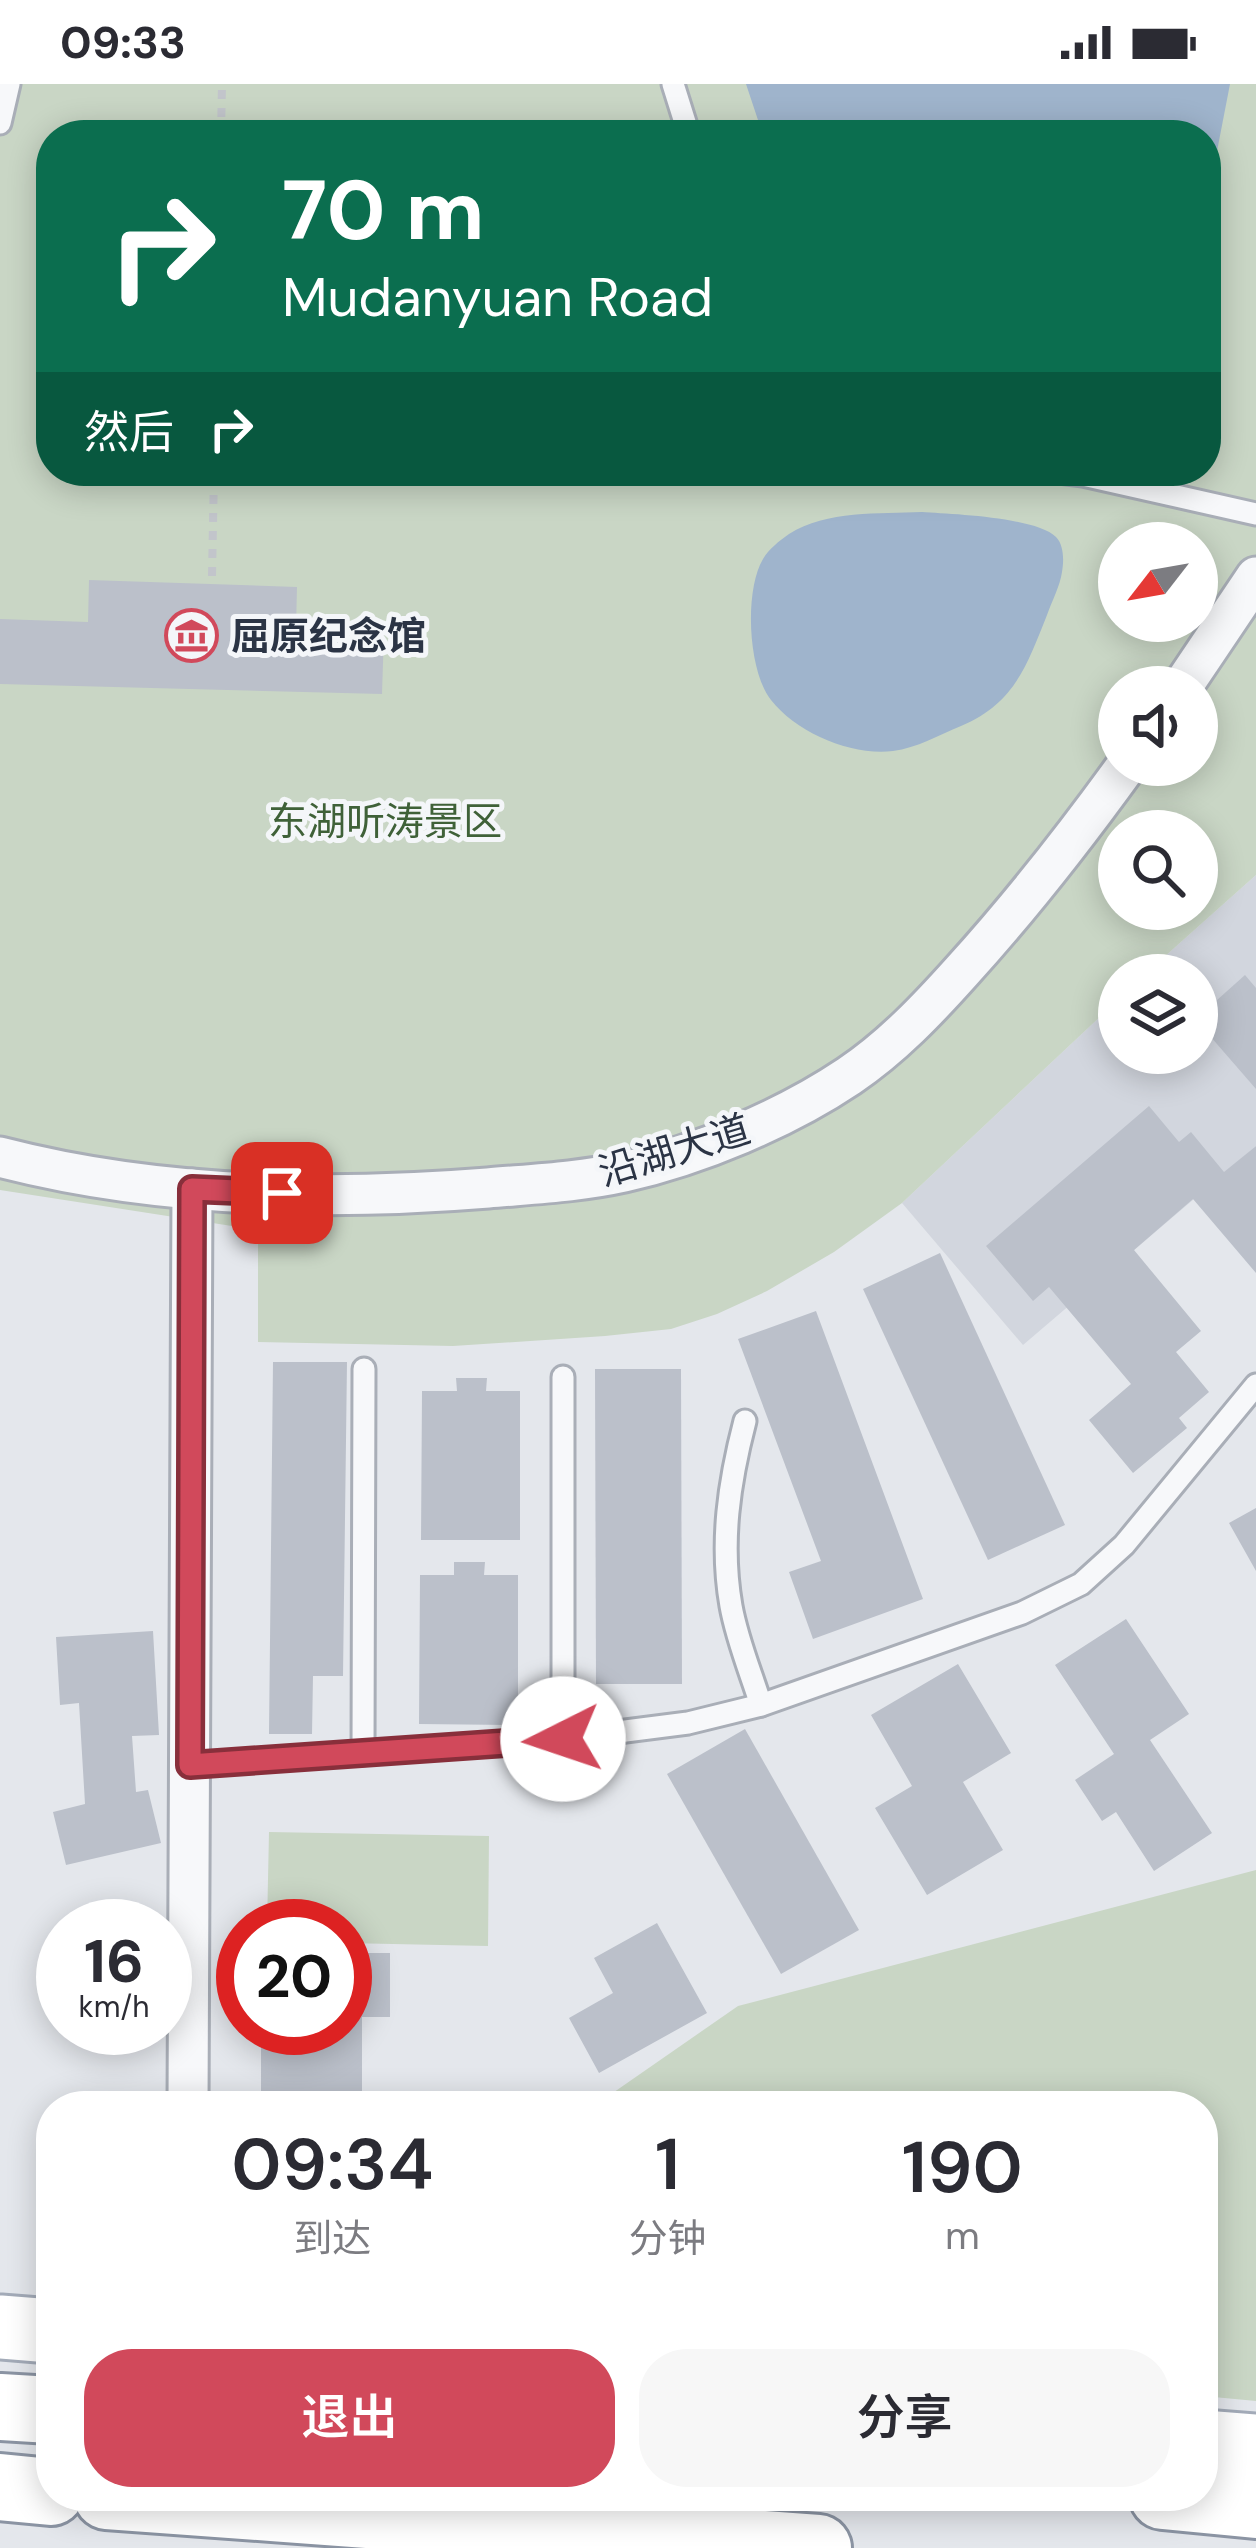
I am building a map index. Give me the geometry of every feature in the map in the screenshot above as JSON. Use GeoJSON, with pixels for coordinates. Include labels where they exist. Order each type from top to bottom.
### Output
{"type":"FeatureCollection","features":[{"type":"Feature","properties":{"kind":"highway"},"geometry":{"type":"LineString","coordinates":[[0,2407],[36,2409]]}},
{"type":"Feature","properties":{"kind":"highway"},"geometry":{"type":"LineString","coordinates":[[0,2487],[36,2491]]}},
{"type":"Feature","properties":{"kind":"highway"},"geometry":{"type":"LineString","coordinates":[[1218,2501],[1256,2504]]}},
{"type":"Feature","properties":{"kind":"highway"},"geometry":{"type":"LineString","coordinates":[[311,2511],[818,2548]]}},
{"type":"Feature","properties":{"kind":"main road"},"geometry":{"type":"LineString","coordinates":[[0,2327],[36,2330]]}},
{"type":"Feature","properties":{"kind":"main road"},"geometry":{"type":"LineString","coordinates":[[1218,2443],[1256,2446]]}},
{"type":"Feature","properties":{"kind":"street"},"geometry":{"type":"LineString","coordinates":[[1196,666],[1256,577]]}},
{"type":"Feature","properties":{"kind":"street","name":"沿湖大道"},"geometry":{"type":"LineString","coordinates":[[0,1156],[192,1189],[323,1195],[567,1181],[626,1171],[698,1148],[800,1106],[878,1055],[936,1000],[1035,888],[1110,786]]}},
{"type":"Feature","properties":{"kind":"street"},"geometry":{"type":"LineString","coordinates":[[188,2091],[192,1189]]}},
{"type":"Feature","properties":{"kind":"lane"},"geometry":{"type":"LineString","coordinates":[[0,123],[9,84]]}},
{"type":"Feature","properties":{"kind":"lane"},"geometry":{"type":"LineString","coordinates":[[674,84],[685,120]]}},
{"type":"Feature","properties":{"kind":"lane"},"geometry":{"type":"LineString","coordinates":[[1132,486],[1256,514]]}},
{"type":"Feature","properties":{"kind":"lane"},"geometry":{"type":"LineString","coordinates":[[363,1754],[364,1369]]}},
{"type":"Feature","properties":{"kind":"lane"},"geometry":{"type":"LineString","coordinates":[[563,1377],[563,1739]]}},
{"type":"Feature","properties":{"kind":"lane"},"geometry":{"type":"LineString","coordinates":[[190,1765],[563,1739],[688,1723],[761,1705],[1022,1613],[1081,1584],[1124,1545],[1256,1385]]}},
{"type":"Feature","properties":{"kind":"lane"},"geometry":{"type":"LineString","coordinates":[[745,1421],[733,1466],[726,1564],[732,1610],[761,1705]]}},
{"type":"Feature","properties":{"kind":"path"},"geometry":{"type":"LineString","coordinates":[[221,120],[222,84]]}},
{"type":"Feature","properties":{"kind":"path"},"geometry":{"type":"LineString","coordinates":[[212,576],[214,486]]}},
{"type":"Feature","properties":{"kind":"shaded area"},"geometry":{"type":"Polygon","coordinates":[[[1256,875],[1256,1146],[1023,1345],[902,1203],[1098,1019],[1098,1074],[1218,1074],[1218,954],[1168,954],[1194,930],[1218,930],[1218,909],[1256,875]]]}},
{"type":"Feature","properties":{"kind":"green space","name":"东湖听涛景区"},"geometry":{"type":"Polygon","coordinates":[[[0,84],[1256,84],[1256,875],[1218,909],[1218,810],[1098,810],[1098,930],[1194,930],[1168,954],[1098,954],[1098,1019],[902,1203],[834,1252],[767,1291],[671,1329],[605,1336],[453,1346],[258,1342],[258,1230],[0,1190],[0,84]]]}},
{"type":"Feature","properties":{"kind":"green space"},"geometry":{"type":"Polygon","coordinates":[[[269,1832],[489,1836],[488,1946],[372,1944],[372,1899],[268,1899],[269,1832]]]}},
{"type":"Feature","properties":{"kind":"green space"},"geometry":{"type":"Polygon","coordinates":[[[1256,1870],[1256,2401],[1218,2397],[1218,2091],[616,2091],[738,2006],[1256,1870]]]}},
{"type":"Feature","properties":{"kind":"water"},"geometry":{"type":"Polygon","coordinates":[[[746,84],[1230,84],[1221,130],[1221,120],[758,120],[746,84]]]}},
{"type":"Feature","properties":{"kind":"water"},"geometry":{"type":"Polygon","coordinates":[[[922,512],[1012,521],[1056,537],[1063,553],[1061,577],[1033,650],[1017,681],[994,706],[928,741],[877,752],[826,740],[795,723],[763,687],[751,631],[757,573],[771,549],[804,526],[854,515],[922,512]]]}},
{"type":"Feature","properties":{"kind":"building","name":"屈原纪念馆"},"geometry":{"type":"Polygon","coordinates":[[[89,580],[297,587],[296,629],[384,632],[382,694],[0,684],[0,619],[88,622],[89,580]]]}},
{"type":"Feature","properties":{"kind":"building"},"geometry":{"type":"Polygon","coordinates":[[[1245,975],[1256,988],[1256,1089],[1218,1045],[1218,999],[1245,975]]]}},
{"type":"Feature","properties":{"kind":"building"},"geometry":{"type":"Polygon","coordinates":[[[1149,1106],[1179,1142],[1191,1132],[1224,1172],[1256,1146],[1256,1273],[1193,1199],[1134,1250],[1201,1331],[1176,1352],[1209,1392],[1179,1418],[1187,1428],[1133,1473],[1089,1420],[1131,1384],[1049,1287],[1033,1301],[986,1246],[1149,1106]]]}},
{"type":"Feature","properties":{"kind":"building"},"geometry":{"type":"Polygon","coordinates":[[[940,1253],[1065,1525],[988,1560],[863,1289],[940,1253]]]}},
{"type":"Feature","properties":{"kind":"building"},"geometry":{"type":"Polygon","coordinates":[[[816,1311],[923,1599],[813,1639],[789,1572],[821,1561],[738,1339],[816,1311]]]}},
{"type":"Feature","properties":{"kind":"building"},"geometry":{"type":"Polygon","coordinates":[[[273,1362],[347,1362],[343,1676],[313,1676],[312,1734],[269,1734],[273,1362]]]}},
{"type":"Feature","properties":{"kind":"building"},"geometry":{"type":"Polygon","coordinates":[[[595,1369],[681,1369],[682,1684],[596,1684],[595,1369]]]}},
{"type":"Feature","properties":{"kind":"building"},"geometry":{"type":"Polygon","coordinates":[[[456,1378],[487,1378],[486,1391],[520,1391],[520,1540],[421,1540],[422,1391],[457,1391],[456,1378]]]}},
{"type":"Feature","properties":{"kind":"building"},"geometry":{"type":"Polygon","coordinates":[[[1256,1508],[1256,1571],[1229,1523],[1256,1508]]]}},
{"type":"Feature","properties":{"kind":"building"},"geometry":{"type":"Polygon","coordinates":[[[454,1562],[485,1562],[484,1575],[518,1575],[518,1725],[419,1724],[420,1575],[454,1575],[454,1562]]]}},
{"type":"Feature","properties":{"kind":"building"},"geometry":{"type":"Polygon","coordinates":[[[1126,1619],[1189,1714],[1150,1740],[1212,1833],[1154,1871],[1116,1812],[1102,1821],[1075,1780],[1114,1754],[1055,1665],[1126,1619]]]}},
{"type":"Feature","properties":{"kind":"building"},"geometry":{"type":"Polygon","coordinates":[[[153,1631],[159,1735],[132,1736],[136,1792],[148,1790],[161,1843],[66,1865],[53,1812],[85,1804],[79,1703],[60,1705],[56,1637],[153,1631]]]}},
{"type":"Feature","properties":{"kind":"building"},"geometry":{"type":"Polygon","coordinates":[[[958,1664],[1011,1753],[963,1782],[1003,1850],[927,1895],[875,1808],[912,1786],[871,1715],[958,1664]]]}},
{"type":"Feature","properties":{"kind":"building"},"geometry":{"type":"Polygon","coordinates":[[[745,1729],[859,1930],[781,1974],[667,1774],[745,1729]]]}},
{"type":"Feature","properties":{"kind":"building"},"geometry":{"type":"Polygon","coordinates":[[[657,1923],[707,2013],[599,2073],[569,2018],[613,1993],[594,1958],[657,1923]]]}},
{"type":"Feature","properties":{"kind":"building"},"geometry":{"type":"Polygon","coordinates":[[[372,1953],[390,1953],[390,2017],[372,2017],[372,1953]]]}},
{"type":"Feature","properties":{"kind":"building"},"geometry":{"type":"Polygon","coordinates":[[[261,2055],[362,2055],[362,2091],[261,2091],[261,2055]]]}},
{"type":"Feature","properties":{"kind":"place","name":"屈原纪念馆"},"geometry":{"type":"Point","coordinates":[192,636]}},
{"type":"Feature","properties":{"kind":"route"},"geometry":{"type":"LineString","coordinates":[[282,1193],[192,1189],[190,1765],[563,1739]]}}]}
